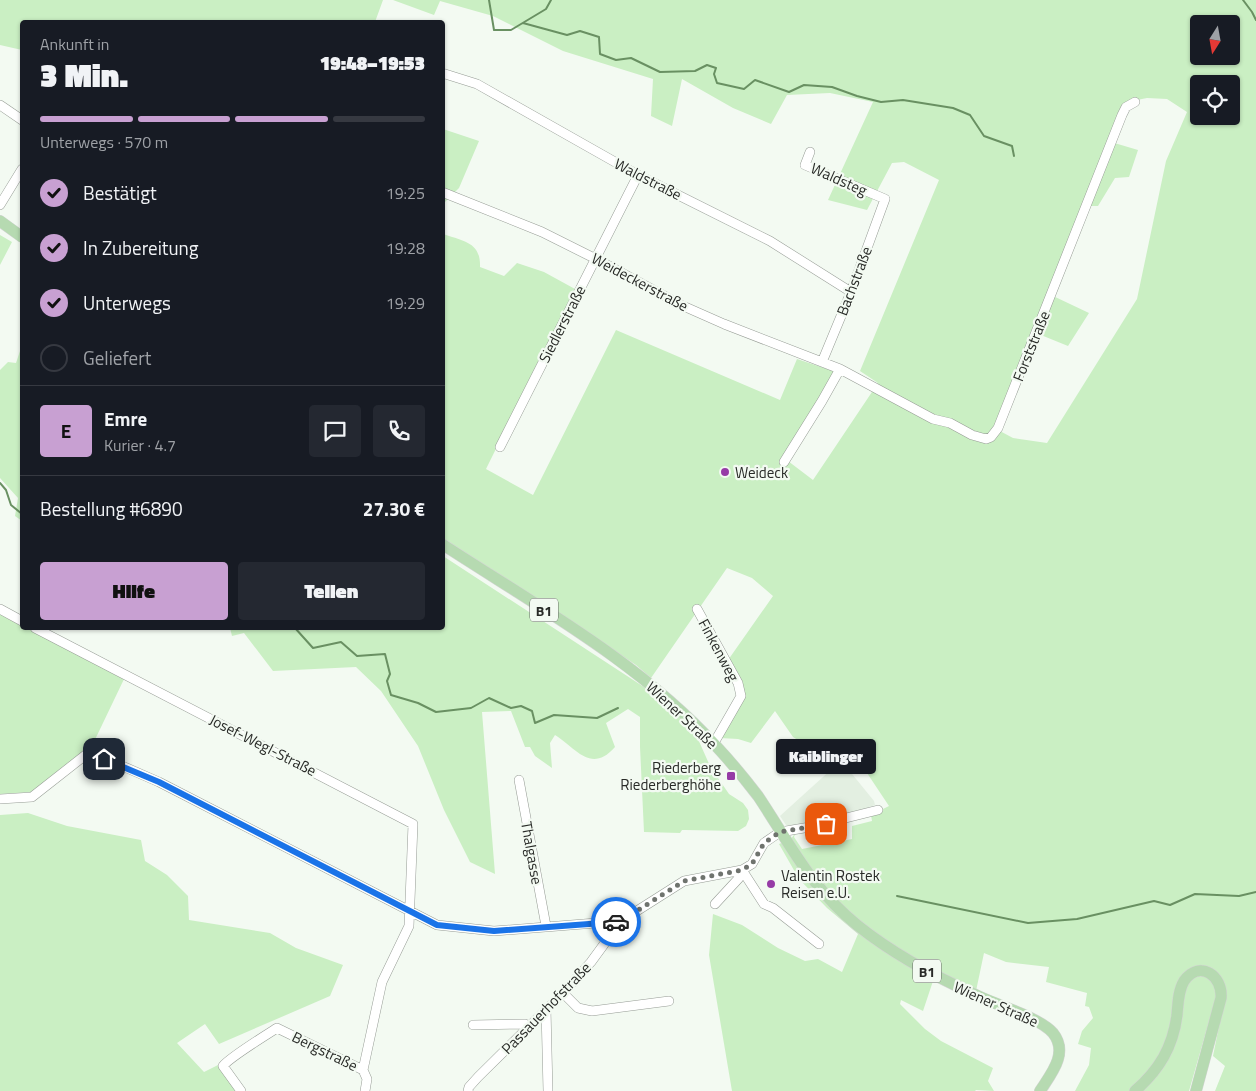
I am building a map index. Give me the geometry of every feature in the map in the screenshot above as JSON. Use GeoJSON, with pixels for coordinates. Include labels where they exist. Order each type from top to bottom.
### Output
{"type":"FeatureCollection","features":[{"type":"Feature","properties":{"kind":"main road"},"geometry":{"type":"LineString","coordinates":[[0,221],[20,236]]}},
{"type":"Feature","properties":{"kind":"main road","name":"Wiener Straße"},"geometry":{"type":"LineString","coordinates":[[445,546],[624,664],[663,694],[714,743],[756,794],[819,889],[844,915],[865,932],[932,974],[1038,1022],[1050,1030],[1059,1044],[1059,1058],[1054,1070],[1040,1091]]}},
{"type":"Feature","properties":{"kind":"main road"},"geometry":{"type":"LineString","coordinates":[[1135,1091],[1156,1070],[1168,1050],[1175,1029],[1179,994],[1184,982],[1193,974],[1203,971],[1211,973],[1217,978],[1222,998],[1196,1091]]}},
{"type":"Feature","properties":{"kind":"street","name":"Waldstraße"},"geometry":{"type":"LineString","coordinates":[[445,74],[477,84],[638,175],[770,240],[851,292]]}},
{"type":"Feature","properties":{"kind":"street","name":"Forststraße"},"geometry":{"type":"LineString","coordinates":[[840,369],[888,394],[918,413],[950,423],[972,435],[986,438],[991,437],[998,428],[1122,115],[1126,107],[1134,102]]}},
{"type":"Feature","properties":{"kind":"street"},"geometry":{"type":"LineString","coordinates":[[0,105],[20,119]]}},
{"type":"Feature","properties":{"kind":"street","name":"Waldsteg"},"geometry":{"type":"LineString","coordinates":[[810,152],[805,165],[885,199]]}},
{"type":"Feature","properties":{"kind":"street"},"geometry":{"type":"LineString","coordinates":[[0,205],[20,172]]}},
{"type":"Feature","properties":{"kind":"street","name":"Siedlerstraße"},"geometry":{"type":"LineString","coordinates":[[500,446],[638,175]]}},
{"type":"Feature","properties":{"kind":"street","name":"Weideckerstraße"},"geometry":{"type":"LineString","coordinates":[[445,193],[542,232],[681,304],[724,324],[840,369]]}},
{"type":"Feature","properties":{"kind":"street","name":"Bachstraße"},"geometry":{"type":"LineString","coordinates":[[822,362],[851,292],[885,199]]}},
{"type":"Feature","properties":{"kind":"street"},"geometry":{"type":"LineString","coordinates":[[784,462],[840,369]]}},
{"type":"Feature","properties":{"kind":"street"},"geometry":{"type":"LineString","coordinates":[[0,609],[20,620]]}},
{"type":"Feature","properties":{"kind":"street","name":"Finkenweg"},"geometry":{"type":"LineString","coordinates":[[697,609],[738,683],[741,696],[714,743]]}},
{"type":"Feature","properties":{"kind":"street","name":"Josef-Wegl-Straße"},"geometry":{"type":"LineString","coordinates":[[39,630],[413,824],[410,911]]}},
{"type":"Feature","properties":{"kind":"street"},"geometry":{"type":"LineString","coordinates":[[0,798],[32,796],[88,753],[120,764],[159,782],[437,925]]}},
{"type":"Feature","properties":{"kind":"street","name":"Thalgasse"},"geometry":{"type":"LineString","coordinates":[[519,780],[546,926]]}},
{"type":"Feature","properties":{"kind":"street"},"geometry":{"type":"LineString","coordinates":[[409,926],[419,923],[494,931],[621,921],[684,881],[742,870],[752,864],[764,843],[780,832],[818,826],[878,810]]}},
{"type":"Feature","properties":{"kind":"street"},"geometry":{"type":"LineString","coordinates":[[715,904],[739,878],[742,870]]}},
{"type":"Feature","properties":{"kind":"street"},"geometry":{"type":"LineString","coordinates":[[742,870],[764,904],[773,908],[819,944]]}},
{"type":"Feature","properties":{"kind":"street","name":"Bergstraße"},"geometry":{"type":"LineString","coordinates":[[241,1091],[223,1066],[227,1060],[277,1028],[363,1070],[382,982],[409,926],[410,911]]}},
{"type":"Feature","properties":{"kind":"street","name":"Passauerhofstraße"},"geometry":{"type":"LineString","coordinates":[[468,1091],[469,1087],[478,1077],[563,993],[591,962],[621,921]]}},
{"type":"Feature","properties":{"kind":"street"},"geometry":{"type":"LineString","coordinates":[[563,993],[578,1008],[592,1011],[669,1001]]}},
{"type":"Feature","properties":{"kind":"street"},"geometry":{"type":"LineString","coordinates":[[546,1009],[548,1091]]}},
{"type":"Feature","properties":{"kind":"street"},"geometry":{"type":"LineString","coordinates":[[473,1025],[525,1024],[528,1027]]}},
{"type":"Feature","properties":{"kind":"street"},"geometry":{"type":"LineString","coordinates":[[363,1070],[367,1079],[365,1091]]}},
{"type":"Feature","properties":{"kind":"shaded area"},"geometry":{"type":"Polygon","coordinates":[[[840,764],[848,769],[874,801],[875,805],[803,825],[786,825],[780,816],[834,767],[840,764]]]}},
{"type":"Feature","properties":{"kind":"green space"},"geometry":{"type":"Polygon","coordinates":[[[0,0],[383,0],[376,20],[20,20],[20,50],[0,45],[0,0]]]}},
{"type":"Feature","properties":{"kind":"green space"},"geometry":{"type":"Polygon","coordinates":[[[393,0],[1256,0],[1256,1091],[1215,1091],[1225,1066],[1213,1056],[1221,1016],[1212,1011],[1189,1091],[1075,1091],[1089,1065],[1091,1048],[1078,1044],[1082,1031],[1093,1018],[1089,1007],[1085,1006],[1087,993],[1046,982],[1049,967],[1006,962],[984,953],[976,991],[933,981],[923,1011],[901,1000],[900,1004],[925,1029],[941,1041],[993,1068],[988,1081],[994,1091],[732,1091],[709,955],[713,914],[742,925],[778,948],[805,961],[818,959],[842,972],[858,934],[827,908],[799,879],[779,844],[791,839],[796,832],[794,837],[802,849],[852,839],[852,826],[872,821],[871,815],[889,806],[863,767],[847,758],[830,760],[793,737],[775,711],[751,743],[738,739],[720,738],[741,700],[726,663],[773,596],[752,578],[727,568],[651,678],[636,665],[445,539],[445,235],[464,241],[474,247],[480,259],[480,267],[504,276],[517,263],[544,272],[575,289],[486,469],[533,495],[616,330],[780,400],[797,359],[836,372],[788,461],[813,480],[878,383],[860,371],[939,180],[904,162],[892,163],[867,210],[828,200],[873,102],[830,93],[787,95],[771,124],[733,108],[682,79],[672,126],[651,116],[653,79],[563,51],[493,16],[440,1],[434,15],[393,0]],[[1147,98],[1132,101],[1111,142],[1138,150],[1129,177],[1115,178],[1098,206],[1086,206],[1051,295],[1089,313],[1068,346],[1036,333],[998,430],[1013,438],[1047,443],[1137,299],[1166,161],[1187,112],[1167,99],[1147,98]]]}},
{"type":"Feature","properties":{"kind":"green space"},"geometry":{"type":"Polygon","coordinates":[[[445,130],[479,141],[459,188],[445,202],[445,130]]]}},
{"type":"Feature","properties":{"kind":"green space"},"geometry":{"type":"Polygon","coordinates":[[[0,235],[12,242],[0,265],[0,235]]]}},
{"type":"Feature","properties":{"kind":"green space"},"geometry":{"type":"Polygon","coordinates":[[[20,351],[20,520],[15,516],[18,498],[0,478],[0,370],[8,362],[16,363],[20,351]]]}},
{"type":"Feature","properties":{"kind":"green space"},"geometry":{"type":"Polygon","coordinates":[[[445,557],[644,687],[694,730],[710,766],[729,794],[743,803],[748,810],[749,819],[746,826],[738,831],[682,830],[680,833],[644,832],[640,717],[628,709],[606,723],[615,747],[599,758],[591,759],[584,756],[555,735],[550,743],[552,768],[535,756],[530,747],[525,747],[511,711],[482,712],[495,874],[470,862],[444,810],[418,746],[381,691],[356,667],[273,671],[244,633],[232,636],[230,630],[445,630],[445,557]]]}},
{"type":"Feature","properties":{"kind":"green space"},"geometry":{"type":"Polygon","coordinates":[[[0,613],[20,624],[20,630],[32,630],[125,677],[91,748],[32,792],[0,794],[0,613]]]}},
{"type":"Feature","properties":{"kind":"green space"},"geometry":{"type":"Polygon","coordinates":[[[28,813],[67,826],[141,840],[145,861],[167,875],[188,896],[189,920],[270,933],[296,948],[343,965],[330,996],[219,1044],[205,1024],[177,1043],[204,1072],[218,1065],[238,1091],[0,1091],[0,815],[28,813]]]}},
{"type":"Feature","properties":{"kind":"waterway"},"geometry":{"type":"LineString","coordinates":[[489,0],[494,30],[511,30],[546,9],[551,0]]}},
{"type":"Feature","properties":{"kind":"waterway"},"geometry":{"type":"LineString","coordinates":[[1243,0],[1256,20]]}},
{"type":"Feature","properties":{"kind":"waterway"},"geometry":{"type":"LineString","coordinates":[[523,23],[567,35],[580,31],[599,37],[600,54],[616,60],[631,58],[660,72],[695,71],[707,65],[716,68],[714,74],[717,83],[744,89],[755,80],[789,92],[804,85],[832,87],[881,102],[903,100],[953,108],[970,115],[984,136],[1012,146],[1014,156]]}},
{"type":"Feature","properties":{"kind":"waterway"},"geometry":{"type":"LineString","coordinates":[[0,483],[6,490],[11,505],[20,512]]}},
{"type":"Feature","properties":{"kind":"waterway"},"geometry":{"type":"LineString","coordinates":[[297,630],[313,648],[341,642],[357,656],[385,654],[390,674],[387,681],[391,695],[418,703],[436,712],[471,708],[489,698],[511,708],[521,706],[532,711],[535,723],[554,715],[597,718],[618,708]]}},
{"type":"Feature","properties":{"kind":"waterway"},"geometry":{"type":"LineString","coordinates":[[897,896],[1028,923],[1077,919],[1154,901],[1170,905],[1195,894],[1239,896],[1256,892]]}},
{"type":"Feature","properties":{"kind":"way so far"},"geometry":{"type":"LineString","coordinates":[[616,922],[621,921],[684,881],[742,870],[752,864],[764,843],[780,832],[826,824]]}},
{"type":"Feature","properties":{"kind":"place","name":"Weideck"},"geometry":{"type":"Point","coordinates":[725,472]}},
{"type":"Feature","properties":{"kind":"place","name":"Riederberg Riederberghöhe"},"geometry":{"type":"Point","coordinates":[731,776]}},
{"type":"Feature","properties":{"kind":"place","name":"Kaiblinger"},"geometry":{"type":"Point","coordinates":[826,824]}},
{"type":"Feature","properties":{"kind":"place","name":"Valentin Rostek Reisen e.U."},"geometry":{"type":"Point","coordinates":[771,884]}},
{"type":"Feature","properties":{"kind":"route"},"geometry":{"type":"LineString","coordinates":[[104,759],[120,764],[230,817],[437,925],[494,931],[616,922]]}}]}
